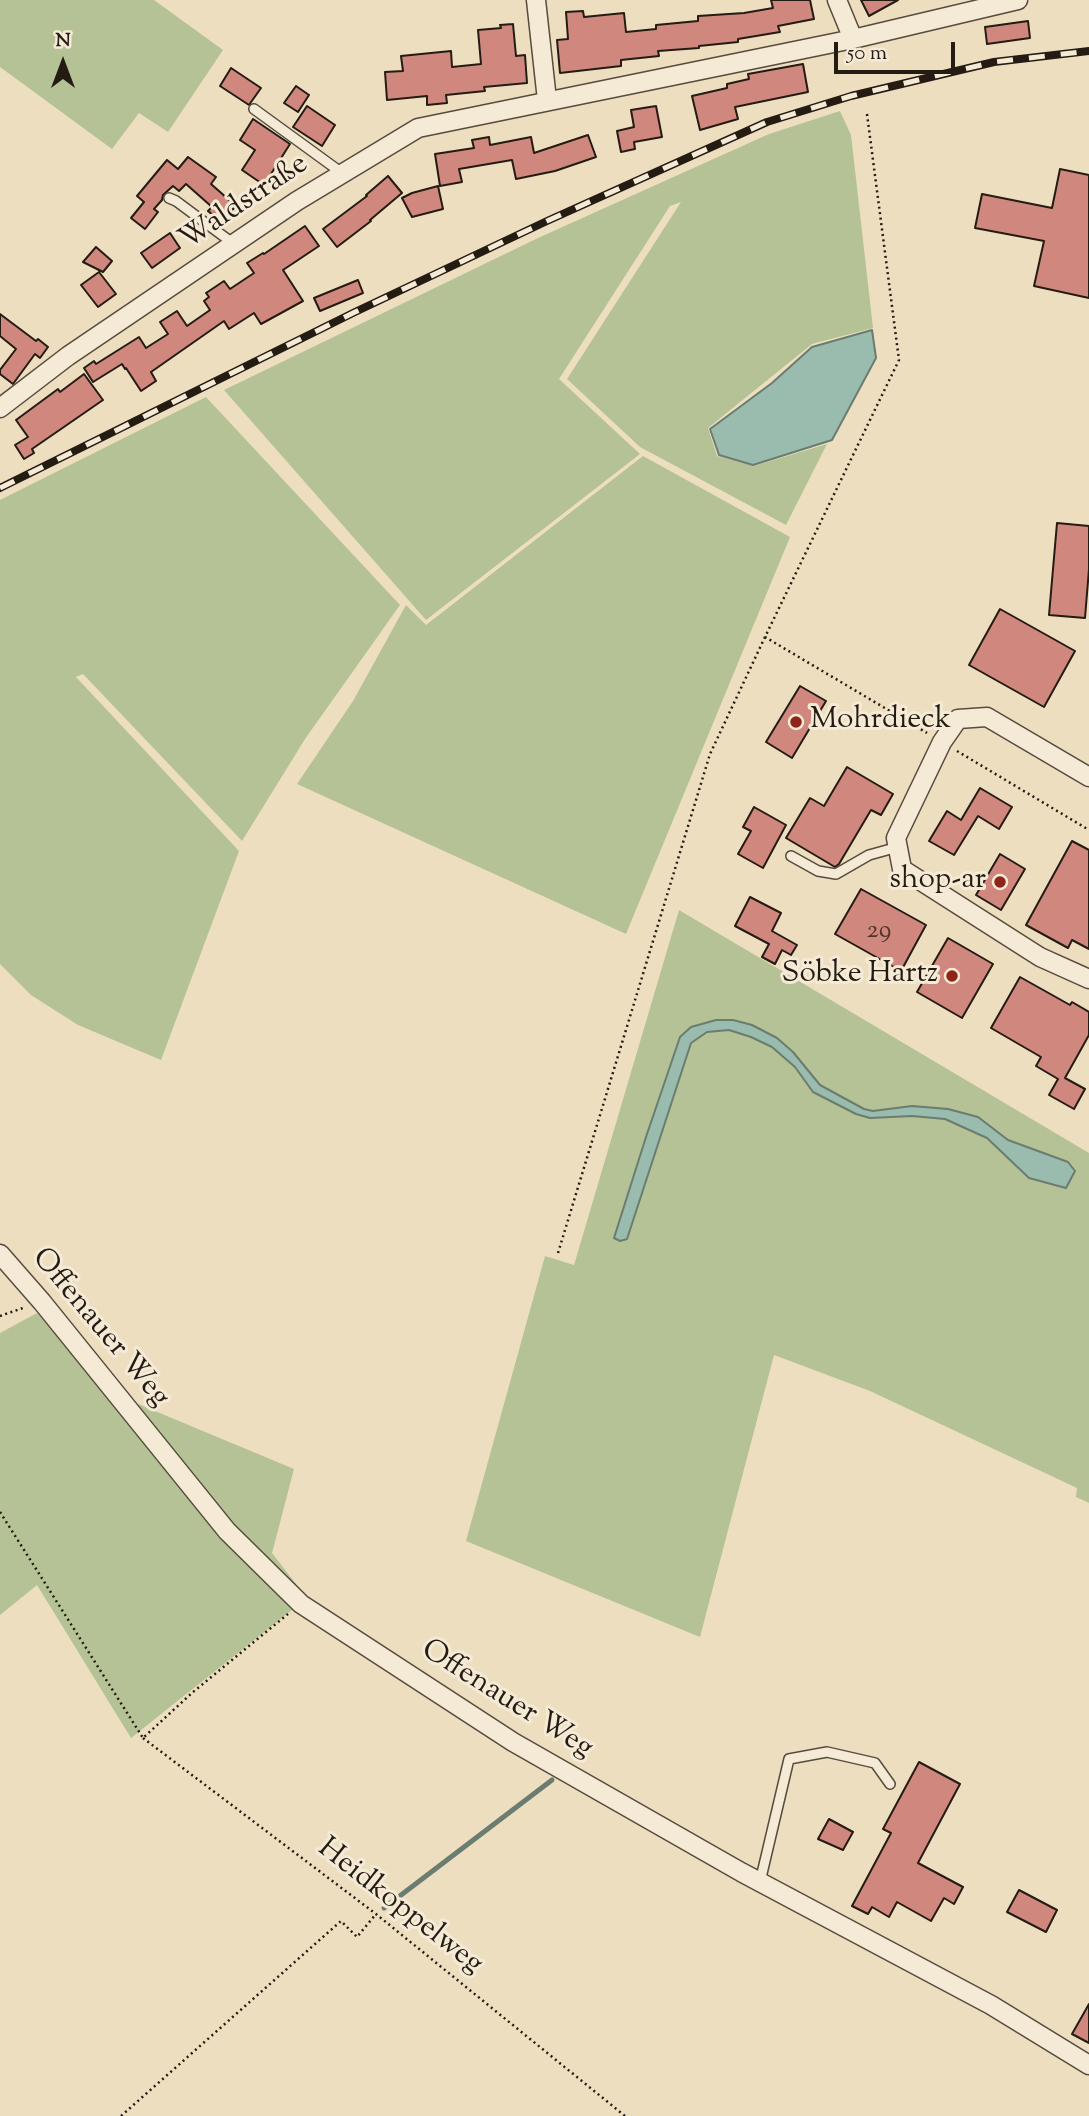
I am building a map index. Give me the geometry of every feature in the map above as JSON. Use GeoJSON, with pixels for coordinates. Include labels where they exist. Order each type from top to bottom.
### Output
{"type":"FeatureCollection","features":[{"type":"Feature","properties":{"kind":"street"},"geometry":{"type":"LineString","coordinates":[[536,0],[547,100]]}},
{"type":"Feature","properties":{"kind":"street"},"geometry":{"type":"LineString","coordinates":[[836,0],[853,39]]}},
{"type":"Feature","properties":{"kind":"street","name":"Waldstraße"},"geometry":{"type":"LineString","coordinates":[[0,408],[68,356],[234,244],[342,173],[418,128],[853,39],[1018,0]]}},
{"type":"Feature","properties":{"kind":"street"},"geometry":{"type":"LineString","coordinates":[[1089,777],[987,717],[958,719],[942,742],[896,838],[902,869],[1040,957],[1089,979]]}},
{"type":"Feature","properties":{"kind":"street","name":"Offenauer Weg"},"geometry":{"type":"LineString","coordinates":[[0,1254],[227,1531],[301,1604],[513,1742],[760,1882],[991,2005],[1089,2066]]}},
{"type":"Feature","properties":{"kind":"lane"},"geometry":{"type":"LineString","coordinates":[[254,109],[342,173]]}},
{"type":"Feature","properties":{"kind":"lane"},"geometry":{"type":"LineString","coordinates":[[169,198],[234,244]]}},
{"type":"Feature","properties":{"kind":"lane"},"geometry":{"type":"LineString","coordinates":[[791,856],[818,871],[836,874],[869,855],[898,847]]}},
{"type":"Feature","properties":{"kind":"lane"},"geometry":{"type":"LineString","coordinates":[[760,1882],[789,1759],[827,1752],[875,1763],[890,1784]]}},
{"type":"Feature","properties":{"kind":"path"},"geometry":{"type":"LineString","coordinates":[[558,1253],[710,754],[899,360],[867,114]]}},
{"type":"Feature","properties":{"kind":"path"},"geometry":{"type":"LineString","coordinates":[[765,637],[1089,830]]}},
{"type":"Feature","properties":{"kind":"path"},"geometry":{"type":"LineString","coordinates":[[0,1316],[42,1302]]}},
{"type":"Feature","properties":{"kind":"path","name":"Heidkoppelweg"},"geometry":{"type":"LineString","coordinates":[[0,1512],[143,1738],[376,1914],[625,2116]]}},
{"type":"Feature","properties":{"kind":"path"},"geometry":{"type":"LineString","coordinates":[[143,1738],[193,1692],[301,1604]]}},
{"type":"Feature","properties":{"kind":"path"},"geometry":{"type":"LineString","coordinates":[[121,2116],[341,1921],[357,1937],[376,1914]]}},
{"type":"Feature","properties":{"kind":"green space"},"geometry":{"type":"Polygon","coordinates":[[[0,0],[154,0],[223,50],[168,132],[139,113],[112,149],[0,67],[0,0]]]}},
{"type":"Feature","properties":{"kind":"green space"},"geometry":{"type":"Polygon","coordinates":[[[840,111],[851,135],[873,328],[812,344],[708,428],[717,456],[754,466],[827,444],[786,525],[640,447],[567,379],[681,202],[670,206],[559,379],[640,454],[426,620],[224,390],[538,238],[769,134],[840,111]]]}},
{"type":"Feature","properties":{"kind":"green space"},"geometry":{"type":"Polygon","coordinates":[[[206,397],[400,605],[305,739],[242,841],[83,674],[76,677],[239,851],[161,1060],[78,1025],[31,995],[0,964],[0,500],[206,397]]]}},
{"type":"Feature","properties":{"kind":"green space"},"geometry":{"type":"Polygon","coordinates":[[[643,456],[790,537],[626,934],[297,784],[353,701],[406,605],[426,625],[643,456]]]}},
{"type":"Feature","properties":{"kind":"green space"},"geometry":{"type":"Polygon","coordinates":[[[679,910],[1089,1153],[1089,1503],[1076,1497],[1077,1488],[870,1391],[774,1355],[700,1637],[466,1541],[545,1256],[574,1265],[679,910]]]}},
{"type":"Feature","properties":{"kind":"green space"},"geometry":{"type":"Polygon","coordinates":[[[37,1313],[131,1401],[294,1469],[272,1553],[307,1598],[131,1738],[37,1585],[0,1615],[0,1333],[37,1313]]]}},
{"type":"Feature","properties":{"kind":"shaded area"},"geometry":{"type":"Polygon","coordinates":[[[872,330],[876,358],[832,440],[753,465],[719,455],[710,429],[772,383],[812,347],[872,330]]]}},
{"type":"Feature","properties":{"kind":"shaded area"},"geometry":{"type":"Polygon","coordinates":[[[716,1020],[733,1020],[752,1025],[777,1038],[793,1052],[820,1085],[864,1109],[873,1111],[912,1106],[948,1109],[978,1117],[1008,1140],[1068,1162],[1075,1171],[1066,1188],[1029,1178],[987,1138],[945,1119],[912,1116],[870,1118],[856,1114],[813,1092],[795,1067],[772,1047],[729,1030],[707,1032],[691,1043],[627,1239],[620,1241],[614,1238],[680,1037],[691,1027],[716,1020]]]}},
{"type":"Feature","properties":{"kind":"building"},"geometry":{"type":"Polygon","coordinates":[[[771,0],[810,0],[814,19],[778,26],[780,32],[738,39],[738,42],[658,51],[659,56],[621,60],[621,66],[560,73],[557,40],[568,39],[566,12],[583,11],[584,17],[624,13],[626,32],[656,29],[656,25],[698,21],[698,16],[773,8],[771,0]]]}},
{"type":"Feature","properties":{"kind":"building"},"geometry":{"type":"Polygon","coordinates":[[[861,0],[898,0],[869,16],[861,0]]]}},
{"type":"Feature","properties":{"kind":"building"},"geometry":{"type":"Polygon","coordinates":[[[1028,21],[1030,38],[987,44],[985,27],[1028,21]]]}},
{"type":"Feature","properties":{"kind":"building"},"geometry":{"type":"Polygon","coordinates":[[[513,24],[516,56],[525,55],[527,83],[484,87],[485,91],[446,95],[447,103],[427,105],[427,96],[387,100],[385,72],[403,71],[401,56],[451,51],[452,67],[481,64],[478,30],[513,24]]]}},
{"type":"Feature","properties":{"kind":"building"},"geometry":{"type":"Polygon","coordinates":[[[803,64],[808,92],[735,107],[738,119],[700,130],[692,96],[727,88],[727,84],[749,79],[748,74],[803,64]]]}},
{"type":"Feature","properties":{"kind":"building"},"geometry":{"type":"Polygon","coordinates":[[[231,68],[261,88],[249,105],[220,86],[231,68]]]}},
{"type":"Feature","properties":{"kind":"building"},"geometry":{"type":"Polygon","coordinates":[[[296,86],[309,95],[298,112],[284,103],[296,86]]]}},
{"type":"Feature","properties":{"kind":"building"},"geometry":{"type":"Polygon","coordinates":[[[307,106],[335,125],[322,146],[293,127],[307,106]]]}},
{"type":"Feature","properties":{"kind":"building"},"geometry":{"type":"Polygon","coordinates":[[[656,106],[662,137],[634,142],[635,149],[621,152],[617,131],[634,127],[631,110],[656,106]]]}},
{"type":"Feature","properties":{"kind":"building"},"geometry":{"type":"Polygon","coordinates":[[[253,119],[290,144],[264,185],[242,170],[255,150],[240,140],[253,119]]]}},
{"type":"Feature","properties":{"kind":"building"},"geometry":{"type":"Polygon","coordinates":[[[588,135],[596,157],[555,171],[516,179],[512,160],[459,169],[462,182],[440,186],[435,154],[474,148],[472,140],[489,137],[490,145],[531,137],[534,153],[588,135]]]}},
{"type":"Feature","properties":{"kind":"building"},"geometry":{"type":"Polygon","coordinates":[[[188,157],[216,177],[211,184],[236,206],[221,222],[208,211],[212,207],[186,184],[179,191],[173,186],[163,195],[154,209],[158,212],[145,229],[131,218],[144,202],[137,196],[167,160],[178,169],[188,157]]]}},
{"type":"Feature","properties":{"kind":"building"},"geometry":{"type":"Polygon","coordinates":[[[1060,169],[1089,175],[1089,298],[1034,286],[1044,241],[975,228],[982,194],[1052,208],[1060,169]]]}},
{"type":"Feature","properties":{"kind":"building"},"geometry":{"type":"Polygon","coordinates":[[[388,176],[402,193],[337,247],[323,229],[367,196],[388,176]]]}},
{"type":"Feature","properties":{"kind":"building"},"geometry":{"type":"Polygon","coordinates":[[[438,186],[443,209],[412,217],[402,198],[438,186]]]}},
{"type":"Feature","properties":{"kind":"building"},"geometry":{"type":"Polygon","coordinates":[[[305,226],[319,246],[283,270],[303,301],[261,324],[254,313],[229,329],[224,321],[151,372],[156,381],[141,391],[122,364],[93,382],[84,368],[94,361],[96,364],[139,337],[146,348],[168,334],[160,322],[177,311],[187,326],[210,310],[204,301],[209,297],[206,293],[224,281],[230,289],[254,273],[247,263],[305,226]]]}},
{"type":"Feature","properties":{"kind":"building"},"geometry":{"type":"Polygon","coordinates":[[[170,233],[180,248],[152,268],[141,253],[170,233]]]}},
{"type":"Feature","properties":{"kind":"building"},"geometry":{"type":"Polygon","coordinates":[[[96,247],[112,261],[103,272],[83,262],[96,247]]]}},
{"type":"Feature","properties":{"kind":"building"},"geometry":{"type":"Polygon","coordinates":[[[99,272],[116,294],[98,307],[81,285],[99,272]]]}},
{"type":"Feature","properties":{"kind":"building"},"geometry":{"type":"Polygon","coordinates":[[[358,280],[363,293],[320,311],[314,298],[358,280]]]}},
{"type":"Feature","properties":{"kind":"building"},"geometry":{"type":"Polygon","coordinates":[[[0,314],[48,347],[40,358],[35,354],[13,384],[0,374],[0,370],[16,349],[0,336],[0,314]]]}},
{"type":"Feature","properties":{"kind":"building"},"geometry":{"type":"Polygon","coordinates":[[[84,374],[103,400],[32,449],[34,453],[24,459],[15,445],[28,437],[16,420],[58,389],[60,392],[84,374]]]}},
{"type":"Feature","properties":{"kind":"building"},"geometry":{"type":"Polygon","coordinates":[[[1057,523],[1089,526],[1085,618],[1049,615],[1057,523]]]}},
{"type":"Feature","properties":{"kind":"building"},"geometry":{"type":"Polygon","coordinates":[[[1000,609],[1075,651],[1044,707],[969,665],[1000,609]]]}},
{"type":"Feature","properties":{"kind":"building","name":"Mohrdieck"},"geometry":{"type":"Polygon","coordinates":[[[800,686],[826,701],[792,758],[766,742],[800,686]]]}},
{"type":"Feature","properties":{"kind":"building"},"geometry":{"type":"Polygon","coordinates":[[[847,767],[893,794],[881,815],[871,810],[835,867],[786,838],[810,798],[824,806],[847,767]]]}},
{"type":"Feature","properties":{"kind":"building"},"geometry":{"type":"Polygon","coordinates":[[[980,788],[1012,807],[999,829],[978,816],[954,855],[929,841],[947,811],[961,820],[980,788]]]}},
{"type":"Feature","properties":{"kind":"building"},"geometry":{"type":"Polygon","coordinates":[[[754,807],[786,825],[763,868],[738,854],[751,831],[743,827],[754,807]]]}},
{"type":"Feature","properties":{"kind":"building"},"geometry":{"type":"Polygon","coordinates":[[[1072,841],[1089,850],[1089,949],[1072,940],[1068,948],[1026,925],[1072,841]]]}},
{"type":"Feature","properties":{"kind":"building","name":"shop-ar"},"geometry":{"type":"Polygon","coordinates":[[[1000,854],[1025,869],[1001,910],[976,895],[1000,854]]]}},
{"type":"Feature","properties":{"kind":"building"},"geometry":{"type":"Polygon","coordinates":[[[861,889],[926,925],[901,971],[835,934],[861,889]]]}},
{"type":"Feature","properties":{"kind":"building"},"geometry":{"type":"Polygon","coordinates":[[[750,897],[781,913],[772,931],[797,945],[791,955],[782,950],[775,964],[762,957],[769,944],[735,926],[750,897]]]}},
{"type":"Feature","properties":{"kind":"building","name":"Söbke Hartz"},"geometry":{"type":"Polygon","coordinates":[[[948,938],[993,964],[962,1018],[917,992],[948,938]]]}},
{"type":"Feature","properties":{"kind":"building"},"geometry":{"type":"Polygon","coordinates":[[[1020,977],[1070,1005],[1072,1002],[1089,1012],[1089,1035],[1065,1078],[1085,1089],[1074,1109],[1049,1095],[1058,1079],[1036,1066],[1041,1057],[991,1028],[1020,977]]]}},
{"type":"Feature","properties":{"kind":"building"},"geometry":{"type":"Polygon","coordinates":[[[919,1762],[960,1784],[918,1863],[963,1887],[954,1904],[944,1898],[931,1921],[897,1902],[889,1917],[872,1907],[868,1914],[852,1906],[891,1833],[883,1829],[919,1762]]]}},
{"type":"Feature","properties":{"kind":"building"},"geometry":{"type":"Polygon","coordinates":[[[829,1819],[853,1832],[843,1850],[818,1839],[829,1819]]]}},
{"type":"Feature","properties":{"kind":"building"},"geometry":{"type":"Polygon","coordinates":[[[1019,1890],[1057,1910],[1046,1932],[1007,1912],[1019,1890]]]}},
{"type":"Feature","properties":{"kind":"building"},"geometry":{"type":"Polygon","coordinates":[[[1089,2004],[1089,2043],[1072,2034],[1089,2004]]]}},
{"type":"Feature","properties":{"kind":"waterway"},"geometry":{"type":"LineString","coordinates":[[384,1908],[552,1780]]}},
{"type":"Feature","properties":{"kind":"railway"},"geometry":{"type":"LineString","coordinates":[[0,488],[355,312],[547,221],[767,122],[851,96],[994,62],[1089,51]]}},
{"type":"Feature","properties":{"kind":"place","name":"Mohrdieck"},"geometry":{"type":"Point","coordinates":[796,722]}},
{"type":"Feature","properties":{"kind":"place","name":"shop-ar"},"geometry":{"type":"Point","coordinates":[1000,882]}},
{"type":"Feature","properties":{"kind":"place","name":"Söbke Hartz"},"geometry":{"type":"Point","coordinates":[952,976]}}]}
